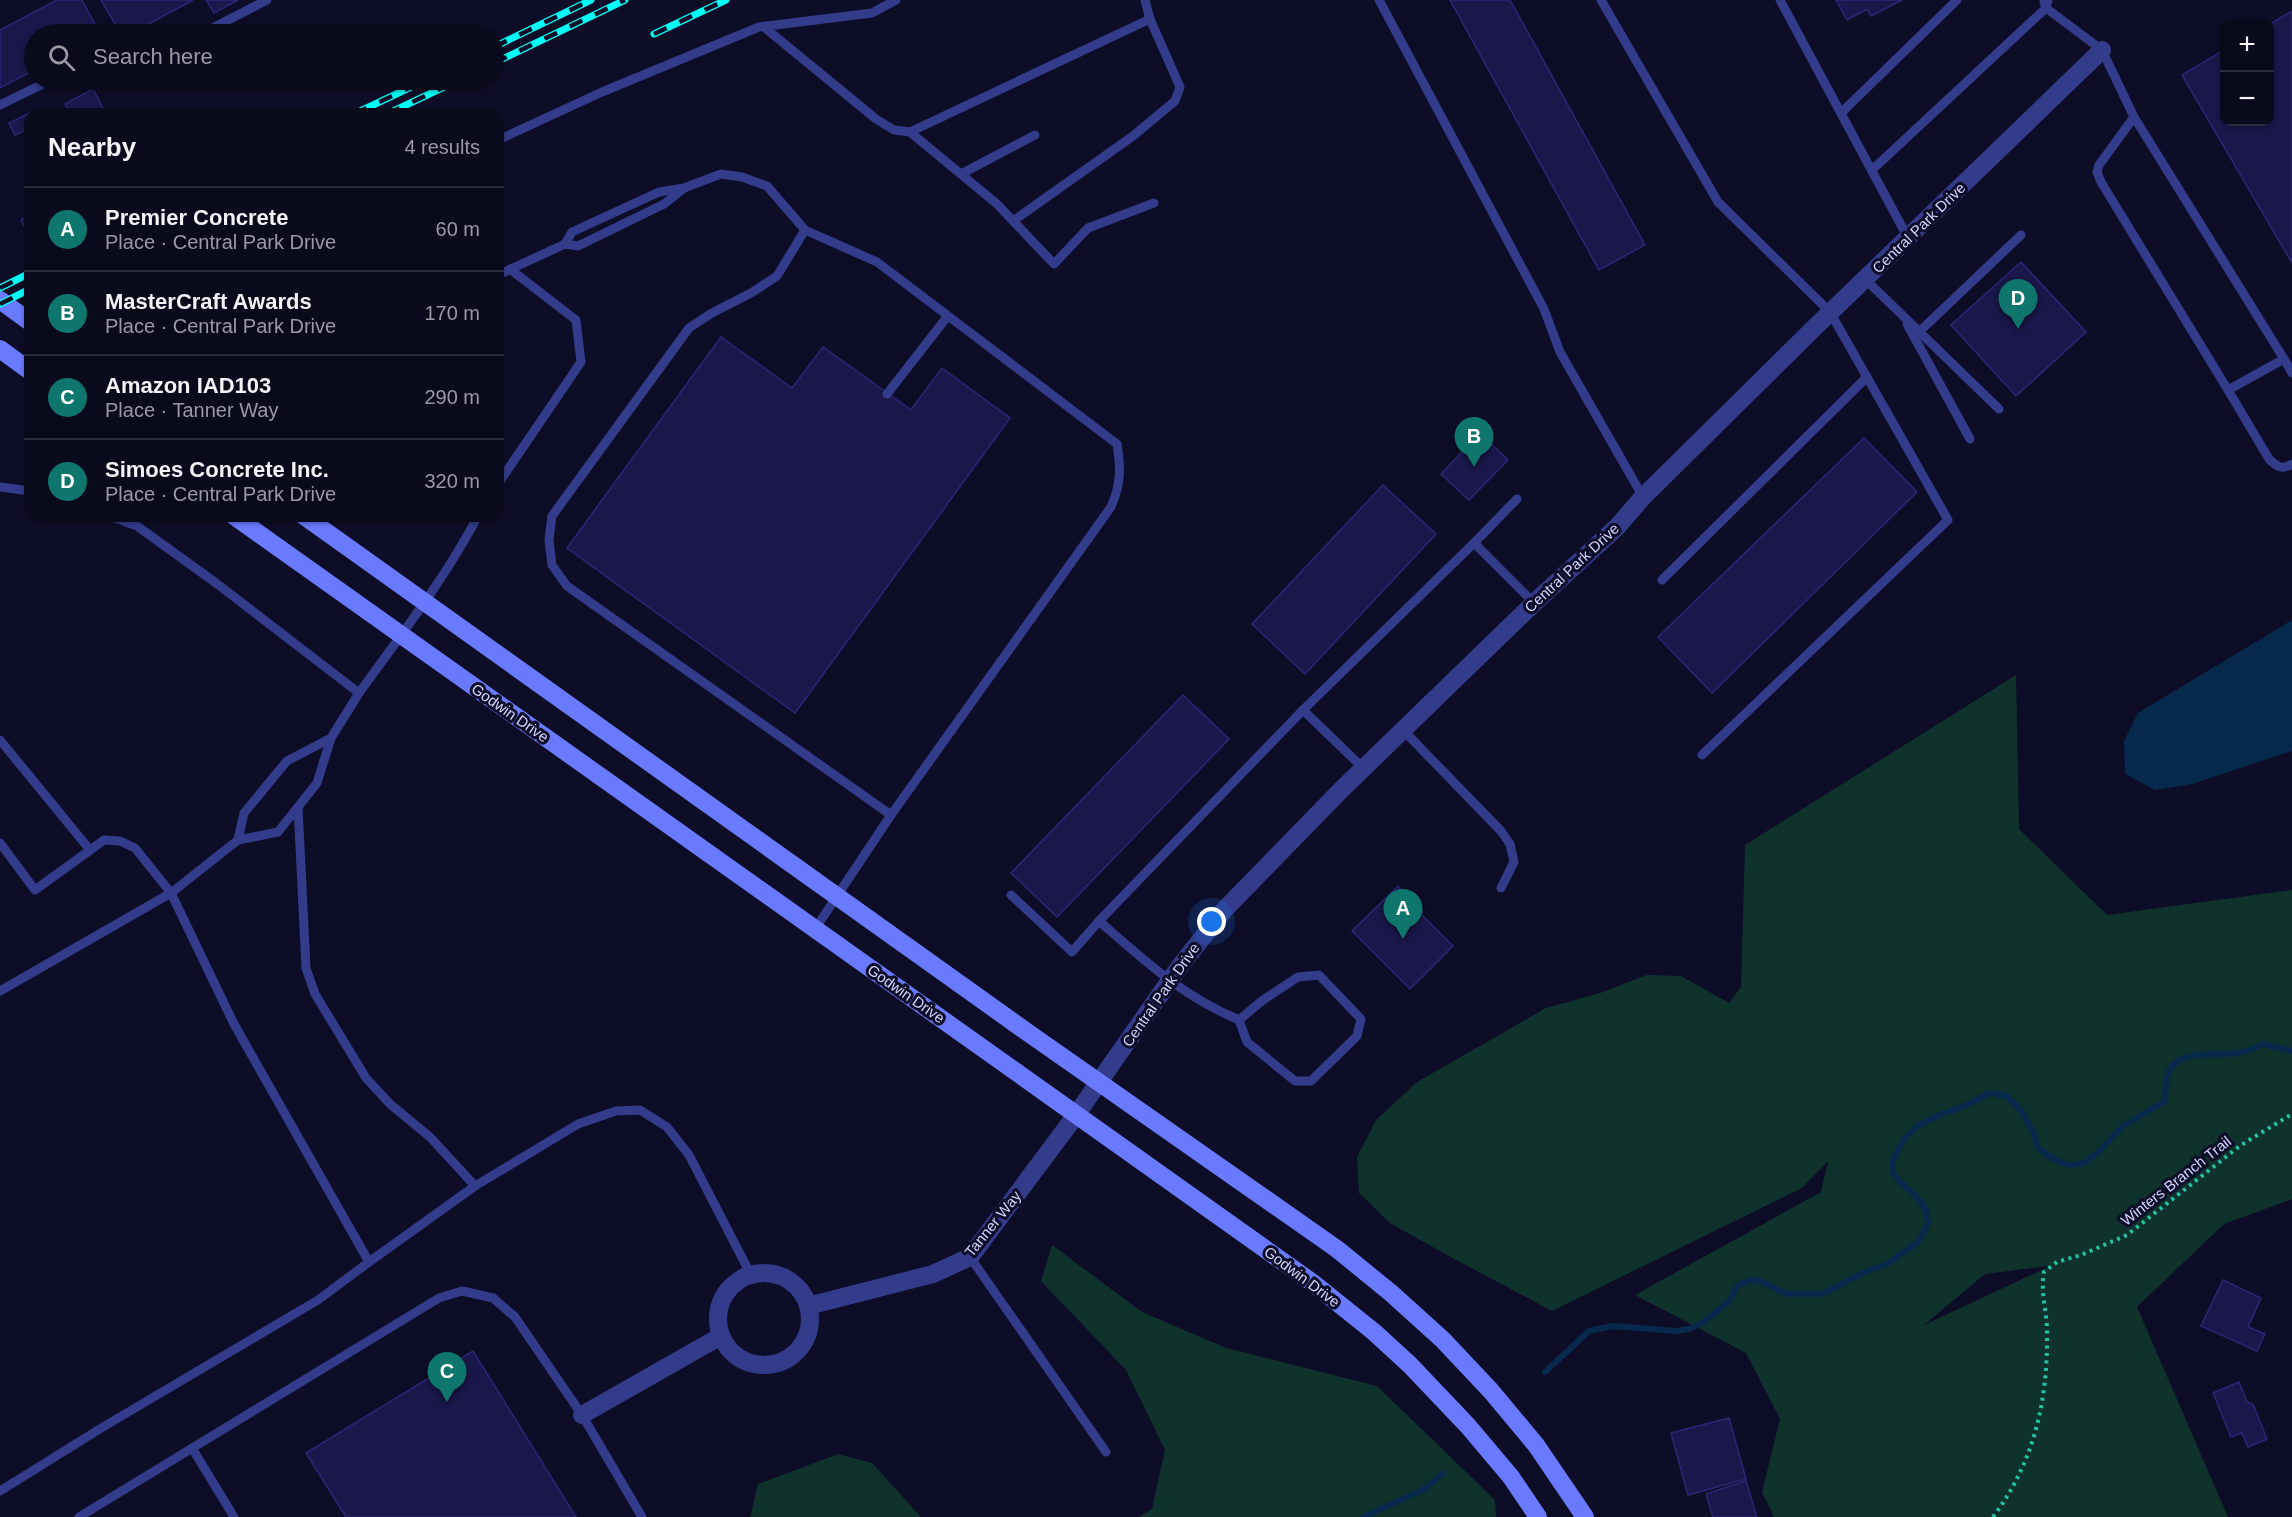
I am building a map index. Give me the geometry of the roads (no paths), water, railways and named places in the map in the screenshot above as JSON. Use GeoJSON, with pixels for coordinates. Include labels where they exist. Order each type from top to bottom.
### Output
{"type":"FeatureCollection","features":[{"type":"Feature","properties":{"kind":"street","name":"Central Park Drive"},"geometry":{"type":"LineString","coordinates":[[1076,1115],[1169,982],[1225,909],[1363,768],[1534,603],[1617,527],[1642,497],[1830,312],[2102,50]]}},
{"type":"Feature","properties":{"kind":"street"},"geometry":{"type":"LineString","coordinates":[[0,300],[24,318]]}},
{"type":"Feature","properties":{"kind":"street"},"geometry":{"type":"LineString","coordinates":[[0,349],[24,366]]}},
{"type":"Feature","properties":{"kind":"street","name":"Godwin Drive"},"geometry":{"type":"LineString","coordinates":[[242,522],[1313,1283],[1374,1332],[1410,1365],[1468,1426],[1511,1477],[1538,1517]]}},
{"type":"Feature","properties":{"kind":"street"},"geometry":{"type":"LineString","coordinates":[[313,522],[1337,1249],[1443,1340],[1491,1391],[1536,1445],[1585,1517]]}},
{"type":"Feature","properties":{"kind":"street","name":"Tanner Way"},"geometry":{"type":"LineString","coordinates":[[808,1305],[933,1275],[970,1257],[1076,1115]]}},
{"type":"Feature","properties":{"kind":"street"},"geometry":{"type":"LineString","coordinates":[[765,1273],[786,1279],[802,1293],[808,1305],[810,1320],[808,1335],[800,1349],[788,1359],[772,1365],[757,1365],[742,1359],[730,1350],[721,1336],[718,1321],[720,1305],[728,1291],[738,1281],[751,1275],[765,1273]]}},
{"type":"Feature","properties":{"kind":"street"},"geometry":{"type":"LineString","coordinates":[[582,1415],[721,1336]]}},
{"type":"Feature","properties":{"kind":"lane"},"geometry":{"type":"LineString","coordinates":[[220,24],[267,0]]}},
{"type":"Feature","properties":{"kind":"lane"},"geometry":{"type":"LineString","coordinates":[[504,137],[602,92],[764,27],[872,13],[896,0]]}},
{"type":"Feature","properties":{"kind":"lane"},"geometry":{"type":"LineString","coordinates":[[1013,220],[1132,136],[1175,101],[1180,87],[1150,19],[1146,0]]}},
{"type":"Feature","properties":{"kind":"lane"},"geometry":{"type":"LineString","coordinates":[[1379,0],[1544,309],[1560,352],[1642,497]]}},
{"type":"Feature","properties":{"kind":"lane"},"geometry":{"type":"LineString","coordinates":[[1601,0],[1718,202],[1830,312],[1948,520],[1702,755]]}},
{"type":"Feature","properties":{"kind":"lane"},"geometry":{"type":"LineString","coordinates":[[1780,0],[1908,238]]}},
{"type":"Feature","properties":{"kind":"lane"},"geometry":{"type":"LineString","coordinates":[[1841,113],[1957,0]]}},
{"type":"Feature","properties":{"kind":"lane"},"geometry":{"type":"LineString","coordinates":[[1872,170],[2046,3],[2102,50],[2134,117],[2292,373]]}},
{"type":"Feature","properties":{"kind":"lane"},"geometry":{"type":"LineString","coordinates":[[764,27],[876,119],[894,130],[910,132],[1150,19]]}},
{"type":"Feature","properties":{"kind":"lane"},"geometry":{"type":"LineString","coordinates":[[0,105],[31,90]]}},
{"type":"Feature","properties":{"kind":"lane"},"geometry":{"type":"LineString","coordinates":[[2134,117],[2099,165],[2097,172],[2100,182],[2269,459],[2278,467],[2285,468],[2292,464]]}},
{"type":"Feature","properties":{"kind":"lane"},"geometry":{"type":"LineString","coordinates":[[910,132],[997,204],[1054,264],[1088,228],[1154,203]]}},
{"type":"Feature","properties":{"kind":"lane"},"geometry":{"type":"LineString","coordinates":[[961,174],[1035,135]]}},
{"type":"Feature","properties":{"kind":"lane"},"geometry":{"type":"LineString","coordinates":[[566,244],[572,232],[659,192],[684,188],[721,174],[742,177],[767,186],[805,230],[877,262],[1117,444],[1120,465],[1119,489],[1111,507],[891,815],[815,929]]}},
{"type":"Feature","properties":{"kind":"lane"},"geometry":{"type":"LineString","coordinates":[[504,272],[566,244],[578,246],[664,204],[684,188]]}},
{"type":"Feature","properties":{"kind":"lane"},"geometry":{"type":"LineString","coordinates":[[805,230],[777,276],[751,293],[712,312],[689,328],[552,516],[549,540],[552,565],[567,586],[891,815]]}},
{"type":"Feature","properties":{"kind":"lane"},"geometry":{"type":"LineString","coordinates":[[1919,332],[2020,235]]}},
{"type":"Feature","properties":{"kind":"lane"},"geometry":{"type":"LineString","coordinates":[[504,475],[581,362],[576,320],[510,269]]}},
{"type":"Feature","properties":{"kind":"lane"},"geometry":{"type":"LineString","coordinates":[[1865,279],[1999,409]]}},
{"type":"Feature","properties":{"kind":"lane"},"geometry":{"type":"LineString","coordinates":[[1901,314],[1970,439]]}},
{"type":"Feature","properties":{"kind":"lane"},"geometry":{"type":"LineString","coordinates":[[887,394],[947,316]]}},
{"type":"Feature","properties":{"kind":"lane"},"geometry":{"type":"LineString","coordinates":[[2228,390],[2284,359]]}},
{"type":"Feature","properties":{"kind":"lane"},"geometry":{"type":"LineString","coordinates":[[1662,580],[1867,377]]}},
{"type":"Feature","properties":{"kind":"lane"},"geometry":{"type":"LineString","coordinates":[[0,487],[24,490]]}},
{"type":"Feature","properties":{"kind":"lane"},"geometry":{"type":"LineString","coordinates":[[1011,895],[1072,952],[1099,921],[1304,710],[1517,499]]}},
{"type":"Feature","properties":{"kind":"lane"},"geometry":{"type":"LineString","coordinates":[[126,522],[136,526],[216,583],[359,693]]}},
{"type":"Feature","properties":{"kind":"lane"},"geometry":{"type":"LineString","coordinates":[[0,991],[171,893],[238,840],[278,832],[316,783],[331,738],[359,693],[427,602],[475,522]]}},
{"type":"Feature","properties":{"kind":"lane"},"geometry":{"type":"LineString","coordinates":[[1474,543],[1534,603]]}},
{"type":"Feature","properties":{"kind":"lane"},"geometry":{"type":"LineString","coordinates":[[1304,710],[1363,768]]}},
{"type":"Feature","properties":{"kind":"lane"},"geometry":{"type":"LineString","coordinates":[[1403,730],[1502,831],[1510,844],[1515,862],[1501,888]]}},
{"type":"Feature","properties":{"kind":"lane"},"geometry":{"type":"LineString","coordinates":[[238,840],[244,813],[287,761],[331,738]]}},
{"type":"Feature","properties":{"kind":"lane"},"geometry":{"type":"LineString","coordinates":[[0,740],[90,850]]}},
{"type":"Feature","properties":{"kind":"lane"},"geometry":{"type":"LineString","coordinates":[[298,807],[306,968],[315,994],[366,1078],[390,1104],[430,1137],[475,1186]]}},
{"type":"Feature","properties":{"kind":"lane"},"geometry":{"type":"LineString","coordinates":[[0,843],[35,890],[104,840],[120,841],[135,848],[171,893],[234,1023],[369,1262]]}},
{"type":"Feature","properties":{"kind":"lane"},"geometry":{"type":"LineString","coordinates":[[1099,921],[1169,982],[1209,1008],[1239,1020],[1247,1042],[1295,1081],[1311,1081],[1357,1036],[1361,1019],[1319,975],[1298,977],[1263,1000],[1239,1020]]}},
{"type":"Feature","properties":{"kind":"lane"},"geometry":{"type":"LineString","coordinates":[[0,1491],[103,1427],[318,1300],[475,1186],[578,1124],[616,1111],[640,1110],[667,1127],[689,1155],[751,1275]]}},
{"type":"Feature","properties":{"kind":"lane"},"geometry":{"type":"LineString","coordinates":[[970,1257],[1106,1452]]}},
{"type":"Feature","properties":{"kind":"lane"},"geometry":{"type":"LineString","coordinates":[[79,1517],[439,1298],[462,1291],[493,1298],[515,1317],[582,1415],[642,1517]]}},
{"type":"Feature","properties":{"kind":"lane"},"geometry":{"type":"LineString","coordinates":[[192,1448],[234,1517]]}},
{"type":"Feature","properties":{"kind":"water"},"geometry":{"type":"Polygon","coordinates":[[[2292,620],[2292,751],[2192,784],[2155,790],[2125,774],[2124,741],[2138,713],[2292,620]]]}},
{"type":"Feature","properties":{"kind":"waterway"},"geometry":{"type":"LineString","coordinates":[[1545,1372],[1589,1331],[1613,1326],[1676,1331],[1689,1329],[1715,1313],[1730,1300],[1737,1286],[1750,1280],[1760,1281],[1786,1294],[1822,1294],[1865,1272],[1887,1264],[1919,1241],[1928,1223],[1926,1209],[1893,1173],[1893,1160],[1904,1139],[1916,1127],[1989,1093],[2007,1096],[2023,1113],[2038,1148],[2055,1160],[2069,1165],[2084,1163],[2123,1126],[2165,1101],[2168,1073],[2180,1059],[2189,1056],[2240,1052],[2263,1044],[2292,1051]]}},
{"type":"Feature","properties":{"kind":"waterway"},"geometry":{"type":"LineString","coordinates":[[1363,1517],[1423,1490],[1442,1474]]}},
{"type":"Feature","properties":{"kind":"railway"},"geometry":{"type":"LineString","coordinates":[[504,42],[591,0]]}},
{"type":"Feature","properties":{"kind":"railway"},"geometry":{"type":"LineString","coordinates":[[504,58],[625,0]]}},
{"type":"Feature","properties":{"kind":"railway"},"geometry":{"type":"LineString","coordinates":[[654,34],[726,0]]}},
{"type":"Feature","properties":{"kind":"railway"},"geometry":{"type":"LineString","coordinates":[[367,108],[405,90]]}},
{"type":"Feature","properties":{"kind":"railway"},"geometry":{"type":"LineString","coordinates":[[400,108],[438,90]]}},
{"type":"Feature","properties":{"kind":"railway"},"geometry":{"type":"LineString","coordinates":[[0,288],[24,276]]}},
{"type":"Feature","properties":{"kind":"railway"},"geometry":{"type":"LineString","coordinates":[[0,304],[24,292]]}},
{"type":"Feature","properties":{"kind":"place","name":"Simoes Concrete Inc."},"geometry":{"type":"Point","coordinates":[2018,329]}},
{"type":"Feature","properties":{"kind":"place","name":"MasterCraft Awards"},"geometry":{"type":"Point","coordinates":[1474,467]}},
{"type":"Feature","properties":{"kind":"place","name":"Premier Concrete"},"geometry":{"type":"Point","coordinates":[1403,939]}},
{"type":"Feature","properties":{"kind":"place","name":"Amazon IAD103"},"geometry":{"type":"Point","coordinates":[447,1402]}}]}
